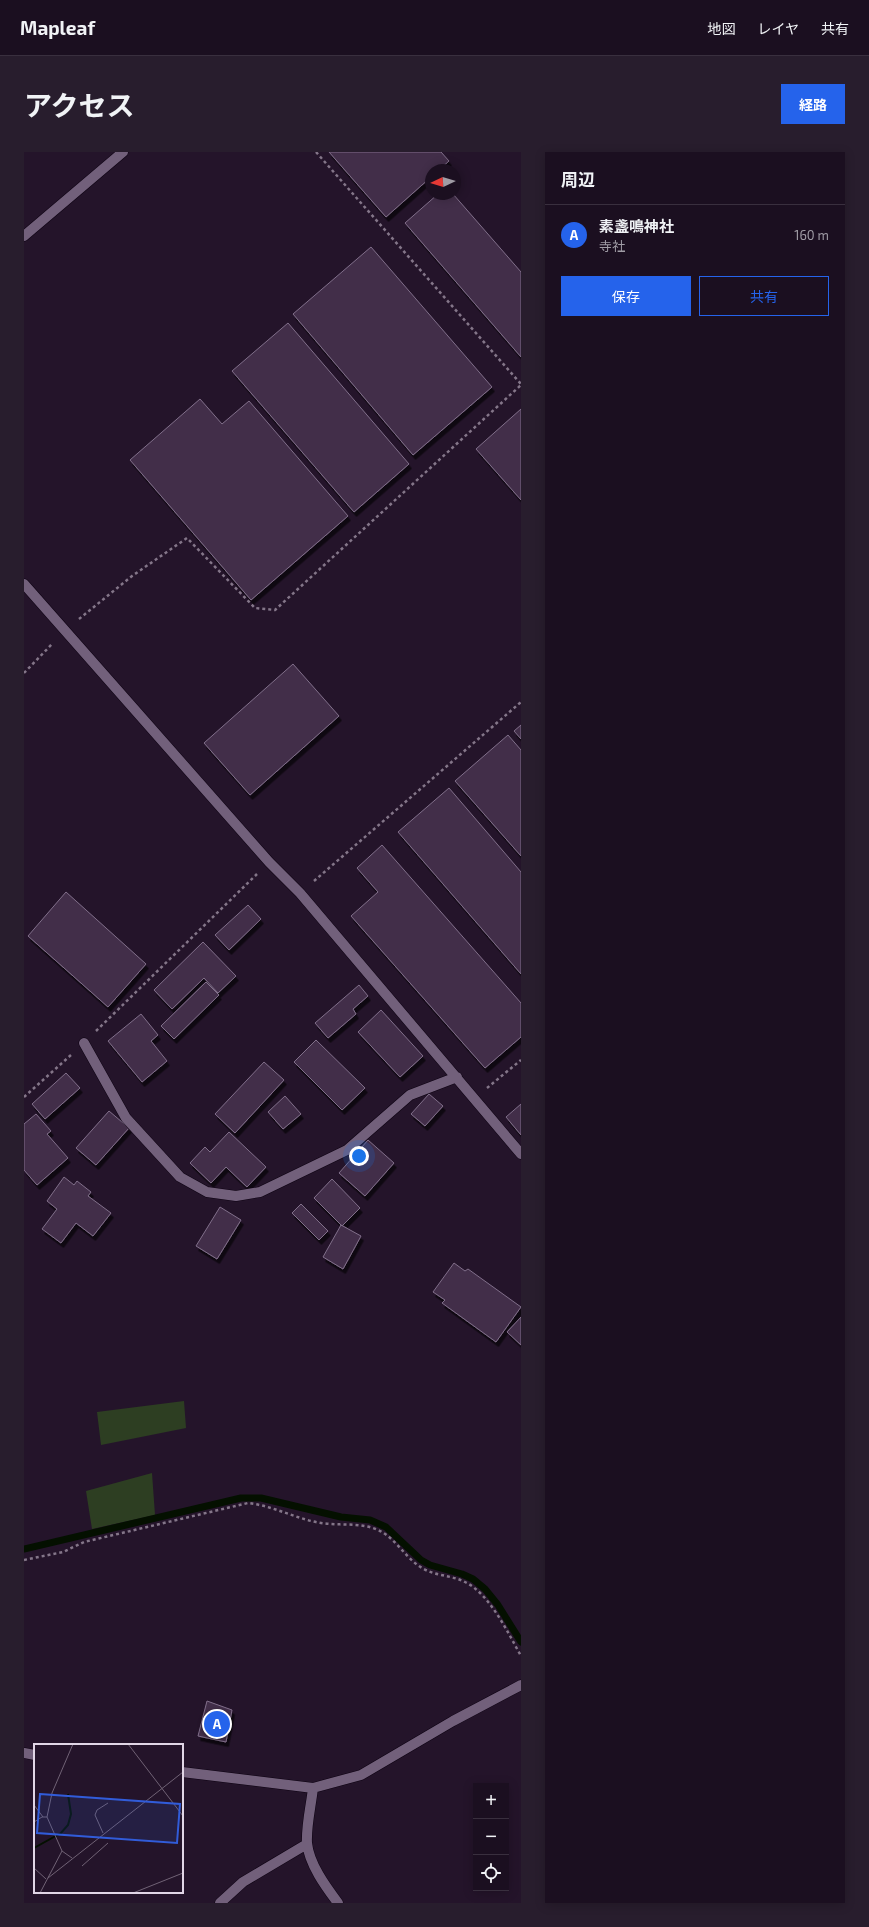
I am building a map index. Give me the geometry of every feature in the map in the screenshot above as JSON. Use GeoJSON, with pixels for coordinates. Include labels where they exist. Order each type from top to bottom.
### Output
{"type":"FeatureCollection","features":[{"type":"Feature","properties":{"kind":"street"},"geometry":{"type":"LineString","coordinates":[[24,236],[123,152]]}},
{"type":"Feature","properties":{"kind":"street"},"geometry":{"type":"LineString","coordinates":[[24,584],[269,862],[300,893],[521,1154]]}},
{"type":"Feature","properties":{"kind":"street"},"geometry":{"type":"LineString","coordinates":[[84,1043],[126,1118],[180,1177],[207,1192],[236,1196],[260,1192],[347,1150],[410,1095],[457,1077]]}},
{"type":"Feature","properties":{"kind":"street"},"geometry":{"type":"LineString","coordinates":[[183,1772],[313,1788],[361,1775],[454,1721],[521,1685]]}},
{"type":"Feature","properties":{"kind":"street"},"geometry":{"type":"LineString","coordinates":[[24,1753],[34,1754]]}},
{"type":"Feature","properties":{"kind":"street"},"geometry":{"type":"LineString","coordinates":[[313,1788],[307,1844],[312,1860],[327,1889],[338,1903]]}},
{"type":"Feature","properties":{"kind":"street"},"geometry":{"type":"LineString","coordinates":[[220,1903],[243,1882],[307,1844]]}},
{"type":"Feature","properties":{"kind":"path"},"geometry":{"type":"LineString","coordinates":[[24,673],[65,630],[132,576],[187,538],[255,608],[275,610],[521,385],[316,152]]}},
{"type":"Feature","properties":{"kind":"path"},"geometry":{"type":"LineString","coordinates":[[300,893],[521,702]]}},
{"type":"Feature","properties":{"kind":"path"},"geometry":{"type":"LineString","coordinates":[[24,1098],[84,1043],[269,862]]}},
{"type":"Feature","properties":{"kind":"path"},"geometry":{"type":"LineString","coordinates":[[475,1099],[521,1060]]}},
{"type":"Feature","properties":{"kind":"path"},"geometry":{"type":"LineString","coordinates":[[24,1560],[63,1552],[84,1542],[248,1503],[263,1505],[321,1523],[362,1526],[380,1531],[421,1568],[456,1578],[467,1583],[476,1590],[496,1613],[521,1656]]}},
{"type":"Feature","properties":{"kind":"green space"},"geometry":{"type":"Polygon","coordinates":[[[184,1401],[186,1428],[101,1445],[97,1412],[184,1401]]]}},
{"type":"Feature","properties":{"kind":"green space"},"geometry":{"type":"Polygon","coordinates":[[[152,1473],[155,1515],[92,1529],[86,1491],[152,1473]]]}},
{"type":"Feature","properties":{"kind":"building"},"geometry":{"type":"Polygon","coordinates":[[[329,152],[441,152],[449,161],[446,164],[425,164],[425,182],[386,217],[329,152]]]}},
{"type":"Feature","properties":{"kind":"building"},"geometry":{"type":"Polygon","coordinates":[[[431,200],[458,200],[521,272],[521,357],[405,223],[431,200]]]}},
{"type":"Feature","properties":{"kind":"building"},"geometry":{"type":"Polygon","coordinates":[[[371,247],[492,387],[413,455],[293,314],[371,247]]]}},
{"type":"Feature","properties":{"kind":"building"},"geometry":{"type":"Polygon","coordinates":[[[288,323],[409,464],[354,512],[232,371],[288,323]]]}},
{"type":"Feature","properties":{"kind":"building"},"geometry":{"type":"Polygon","coordinates":[[[200,399],[222,424],[249,401],[348,516],[251,600],[130,460],[200,399]]]}},
{"type":"Feature","properties":{"kind":"building"},"geometry":{"type":"Polygon","coordinates":[[[521,409],[521,500],[476,449],[521,409]]]}},
{"type":"Feature","properties":{"kind":"building"},"geometry":{"type":"Polygon","coordinates":[[[293,664],[339,716],[250,795],[204,743],[293,664]]]}},
{"type":"Feature","properties":{"kind":"building"},"geometry":{"type":"Polygon","coordinates":[[[521,725],[521,739],[514,731],[521,725]]]}},
{"type":"Feature","properties":{"kind":"building"},"geometry":{"type":"Polygon","coordinates":[[[508,735],[521,750],[521,856],[455,781],[508,735]]]}},
{"type":"Feature","properties":{"kind":"building"},"geometry":{"type":"Polygon","coordinates":[[[449,788],[521,872],[521,974],[398,832],[449,788]]]}},
{"type":"Feature","properties":{"kind":"building"},"geometry":{"type":"Polygon","coordinates":[[[382,845],[521,1003],[521,1037],[485,1068],[351,916],[378,892],[357,868],[382,845]]]}},
{"type":"Feature","properties":{"kind":"building"},"geometry":{"type":"Polygon","coordinates":[[[66,892],[146,964],[108,1007],[28,936],[66,892]]]}},
{"type":"Feature","properties":{"kind":"building"},"geometry":{"type":"Polygon","coordinates":[[[248,905],[261,919],[229,950],[215,935],[248,905]]]}},
{"type":"Feature","properties":{"kind":"building"},"geometry":{"type":"Polygon","coordinates":[[[203,942],[236,976],[218,993],[204,978],[172,1009],[154,990],[203,942]]]}},
{"type":"Feature","properties":{"kind":"building"},"geometry":{"type":"Polygon","coordinates":[[[206,982],[219,995],[174,1039],[161,1026],[206,982]]]}},
{"type":"Feature","properties":{"kind":"building"},"geometry":{"type":"Polygon","coordinates":[[[359,985],[368,996],[353,1009],[356,1014],[328,1038],[315,1023],[359,985]]]}},
{"type":"Feature","properties":{"kind":"building"},"geometry":{"type":"Polygon","coordinates":[[[381,1010],[423,1056],[400,1077],[358,1032],[381,1010]]]}},
{"type":"Feature","properties":{"kind":"building"},"geometry":{"type":"Polygon","coordinates":[[[141,1014],[158,1035],[151,1041],[167,1061],[142,1082],[108,1041],[141,1014]]]}},
{"type":"Feature","properties":{"kind":"building"},"geometry":{"type":"Polygon","coordinates":[[[316,1040],[365,1088],[342,1110],[294,1062],[316,1040]]]}},
{"type":"Feature","properties":{"kind":"building"},"geometry":{"type":"Polygon","coordinates":[[[264,1062],[284,1080],[235,1133],[215,1114],[264,1062]]]}},
{"type":"Feature","properties":{"kind":"building"},"geometry":{"type":"Polygon","coordinates":[[[66,1073],[80,1088],[45,1119],[32,1104],[66,1073]]]}},
{"type":"Feature","properties":{"kind":"building"},"geometry":{"type":"Polygon","coordinates":[[[429,1094],[443,1106],[425,1126],[411,1114],[429,1094]]]}},
{"type":"Feature","properties":{"kind":"building"},"geometry":{"type":"Polygon","coordinates":[[[285,1096],[301,1114],[283,1129],[268,1112],[285,1096]]]}},
{"type":"Feature","properties":{"kind":"building"},"geometry":{"type":"Polygon","coordinates":[[[521,1104],[521,1135],[506,1117],[521,1104]]]}},
{"type":"Feature","properties":{"kind":"building"},"geometry":{"type":"Polygon","coordinates":[[[109,1111],[129,1128],[96,1165],[76,1148],[109,1111]]]}},
{"type":"Feature","properties":{"kind":"building"},"geometry":{"type":"Polygon","coordinates":[[[36,1114],[51,1131],[47,1134],[68,1158],[37,1185],[24,1170],[24,1124],[36,1114]]]}},
{"type":"Feature","properties":{"kind":"building"},"geometry":{"type":"Polygon","coordinates":[[[229,1132],[266,1167],[247,1187],[226,1167],[211,1183],[190,1163],[205,1147],[210,1152],[229,1132]]]}},
{"type":"Feature","properties":{"kind":"building"},"geometry":{"type":"Polygon","coordinates":[[[368,1140],[394,1163],[365,1196],[339,1173],[368,1140]]]}},
{"type":"Feature","properties":{"kind":"building"},"geometry":{"type":"Polygon","coordinates":[[[64,1177],[74,1185],[77,1181],[91,1192],[88,1196],[111,1213],[93,1236],[76,1223],[61,1243],[42,1229],[57,1209],[47,1201],[64,1177]]]}},
{"type":"Feature","properties":{"kind":"building"},"geometry":{"type":"Polygon","coordinates":[[[332,1179],[360,1208],[342,1226],[314,1198],[332,1179]]]}},
{"type":"Feature","properties":{"kind":"building"},"geometry":{"type":"Polygon","coordinates":[[[301,1204],[328,1231],[319,1240],[292,1213],[301,1204]]]}},
{"type":"Feature","properties":{"kind":"building"},"geometry":{"type":"Polygon","coordinates":[[[220,1207],[241,1220],[217,1259],[196,1246],[220,1207]]]}},
{"type":"Feature","properties":{"kind":"building"},"geometry":{"type":"Polygon","coordinates":[[[341,1225],[361,1236],[343,1269],[323,1257],[341,1225]]]}},
{"type":"Feature","properties":{"kind":"building"},"geometry":{"type":"Polygon","coordinates":[[[454,1263],[465,1271],[468,1269],[521,1307],[496,1342],[442,1303],[445,1300],[433,1292],[454,1263]]]}},
{"type":"Feature","properties":{"kind":"building"},"geometry":{"type":"Polygon","coordinates":[[[521,1317],[521,1345],[507,1332],[521,1317]]]}},
{"type":"Feature","properties":{"kind":"building"},"geometry":{"type":"Polygon","coordinates":[[[207,1701],[232,1710],[226,1742],[198,1736],[207,1701]]]}},
{"type":"Feature","properties":{"kind":"waterway"},"geometry":{"type":"LineString","coordinates":[[24,1549],[241,1498],[261,1498],[341,1517],[370,1520],[386,1527],[421,1560],[430,1565],[462,1574],[473,1579],[485,1589],[498,1605],[521,1642]]}},
{"type":"Feature","properties":{"kind":"place","name":"素盞鳴神社"},"geometry":{"type":"Point","coordinates":[217,1724]}}]}
